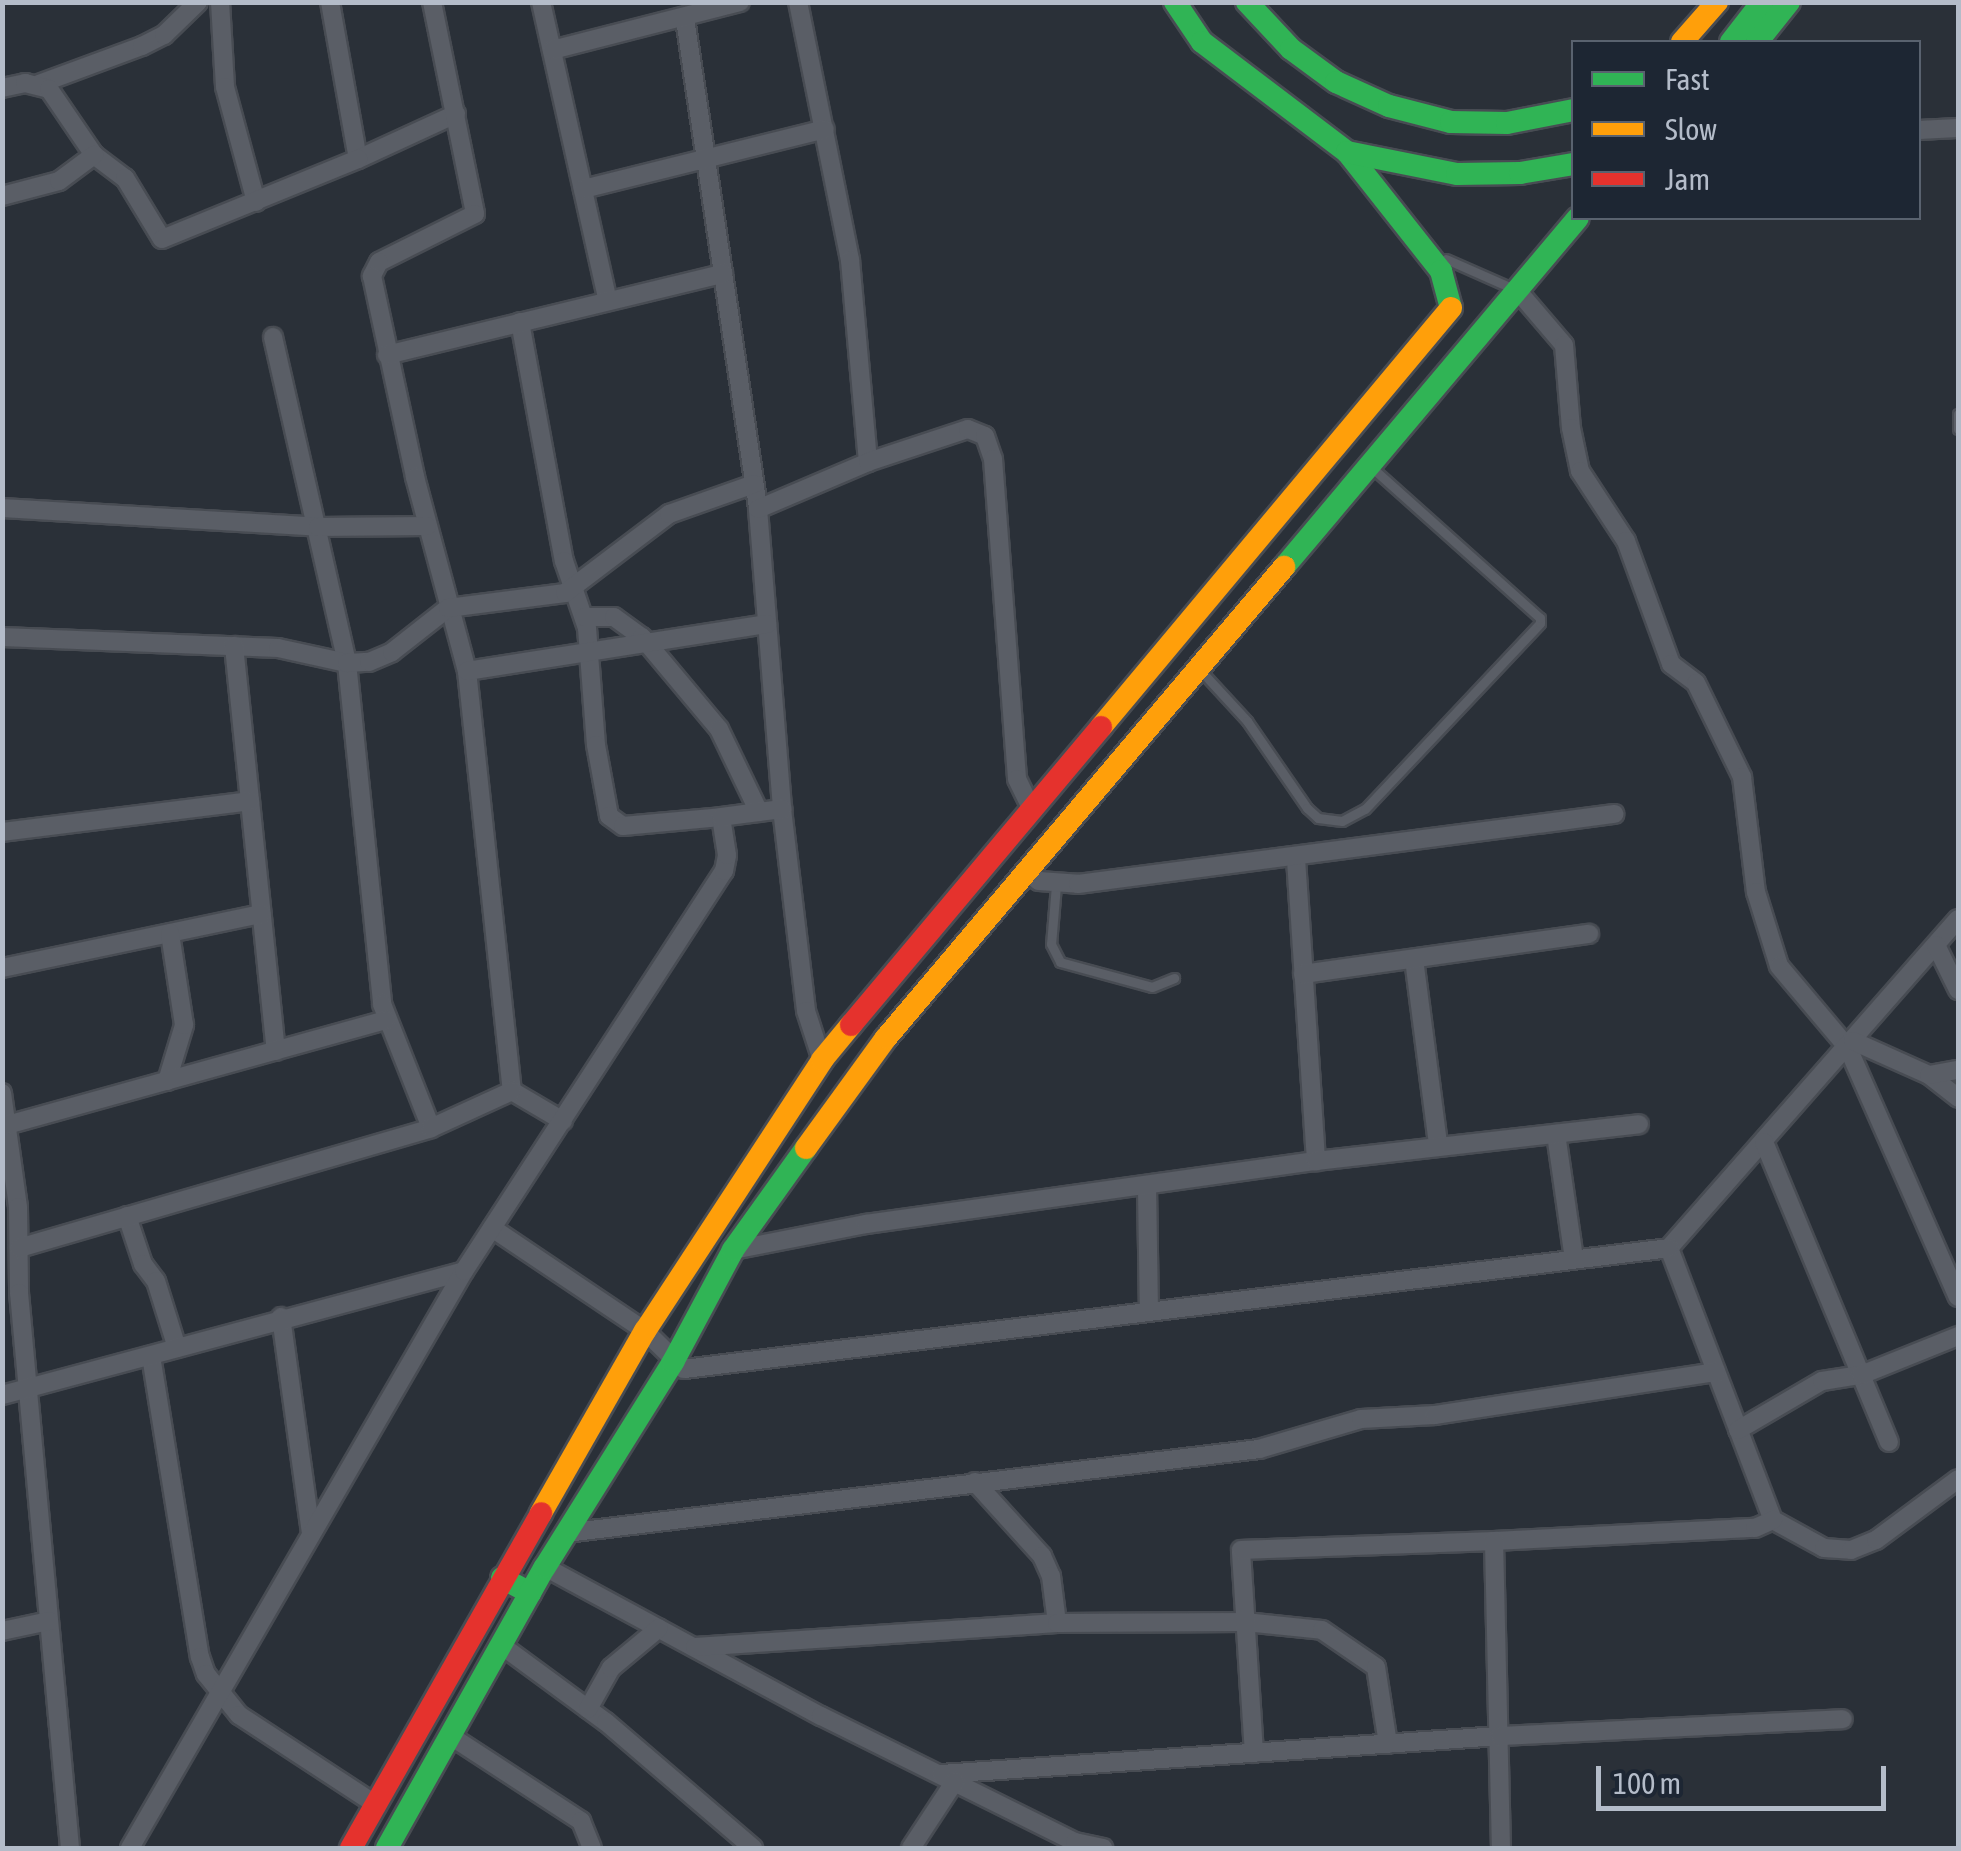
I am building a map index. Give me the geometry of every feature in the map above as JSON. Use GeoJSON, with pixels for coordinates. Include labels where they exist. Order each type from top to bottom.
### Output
{"type":"FeatureCollection","features":[{"type":"Feature","properties":{"kind":"main road"},"geometry":{"type":"LineString","coordinates":[[351,1848],[645,1331],[822,1060],[1451,308],[1441,271],[1347,152],[1202,42],[1175,2]]}},
{"type":"Feature","properties":{"kind":"main road"},"geometry":{"type":"LineString","coordinates":[[1248,2],[1291,49],[1336,82],[1388,106],[1451,122],[1507,123],[1571,111]]}},
{"type":"Feature","properties":{"kind":"main road"},"geometry":{"type":"LineString","coordinates":[[1664,40],[1690,2]]}},
{"type":"Feature","properties":{"kind":"main road"},"geometry":{"type":"LineString","coordinates":[[1684,40],[1717,2]]}},
{"type":"Feature","properties":{"kind":"main road"},"geometry":{"type":"LineString","coordinates":[[1732,40],[1762,2]]}},
{"type":"Feature","properties":{"kind":"main road"},"geometry":{"type":"LineString","coordinates":[[1759,40],[1790,2]]}},
{"type":"Feature","properties":{"kind":"main road"},"geometry":{"type":"LineString","coordinates":[[1347,152],[1457,174],[1520,172],[1571,164]]}},
{"type":"Feature","properties":{"kind":"main road"},"geometry":{"type":"LineString","coordinates":[[387,1848],[545,1567],[673,1362],[733,1250],[886,1038],[1576,220]]}},
{"type":"Feature","properties":{"kind":"main road"},"geometry":{"type":"LineString","coordinates":[[502,1578],[530,1593]]}},
{"type":"Feature","properties":{"kind":"street"},"geometry":{"type":"LineString","coordinates":[[2,88],[38,84],[153,40],[185,18],[198,2]]}},
{"type":"Feature","properties":{"kind":"street"},"geometry":{"type":"LineString","coordinates":[[220,2],[226,87],[256,202]]}},
{"type":"Feature","properties":{"kind":"street"},"geometry":{"type":"LineString","coordinates":[[330,2],[358,159]]}},
{"type":"Feature","properties":{"kind":"street"},"geometry":{"type":"LineString","coordinates":[[432,2],[476,214],[374,268],[387,356],[467,671],[512,1091]]}},
{"type":"Feature","properties":{"kind":"street"},"geometry":{"type":"LineString","coordinates":[[541,2],[608,300]]}},
{"type":"Feature","properties":{"kind":"street"},"geometry":{"type":"LineString","coordinates":[[552,50],[740,2]]}},
{"type":"Feature","properties":{"kind":"street"},"geometry":{"type":"LineString","coordinates":[[798,2],[850,260],[868,462]]}},
{"type":"Feature","properties":{"kind":"street"},"geometry":{"type":"LineString","coordinates":[[685,19],[758,510],[782,809],[806,1011],[822,1060]]}},
{"type":"Feature","properties":{"kind":"street"},"geometry":{"type":"LineString","coordinates":[[38,84],[61,101],[94,155],[125,178],[162,239],[358,159],[456,114]]}},
{"type":"Feature","properties":{"kind":"street"},"geometry":{"type":"LineString","coordinates":[[1921,130],[1958,128]]}},
{"type":"Feature","properties":{"kind":"street"},"geometry":{"type":"LineString","coordinates":[[582,189],[825,129]]}},
{"type":"Feature","properties":{"kind":"street"},"geometry":{"type":"LineString","coordinates":[[2,196],[60,181],[94,155]]}},
{"type":"Feature","properties":{"kind":"street"},"geometry":{"type":"LineString","coordinates":[[387,356],[723,274]]}},
{"type":"Feature","properties":{"kind":"street"},"geometry":{"type":"LineString","coordinates":[[1517,290],[1564,345],[1580,470],[1626,541],[1671,664],[1696,684],[1742,778],[1756,892],[1779,966],[1850,1044],[1958,1297]]}},
{"type":"Feature","properties":{"kind":"street"},"geometry":{"type":"LineString","coordinates":[[520,322],[564,562],[584,617],[592,655],[596,745],[609,816],[623,826],[782,809]]}},
{"type":"Feature","properties":{"kind":"street"},"geometry":{"type":"LineString","coordinates":[[273,337],[348,663],[386,1020],[431,1128]]}},
{"type":"Feature","properties":{"kind":"street"},"geometry":{"type":"LineString","coordinates":[[758,510],[868,462],[968,429],[978,430],[990,448],[1017,779],[1032,810]]}},
{"type":"Feature","properties":{"kind":"street"},"geometry":{"type":"LineString","coordinates":[[2,637],[278,648],[348,663],[380,658],[448,608],[554,596],[573,588],[669,514],[754,484]]}},
{"type":"Feature","properties":{"kind":"street"},"geometry":{"type":"LineString","coordinates":[[2,508],[318,526],[428,526]]}},
{"type":"Feature","properties":{"kind":"street"},"geometry":{"type":"LineString","coordinates":[[584,617],[614,617],[649,646],[719,729],[759,812]]}},
{"type":"Feature","properties":{"kind":"street"},"geometry":{"type":"LineString","coordinates":[[467,671],[592,655],[767,624]]}},
{"type":"Feature","properties":{"kind":"street"},"geometry":{"type":"LineString","coordinates":[[234,646],[276,1051]]}},
{"type":"Feature","properties":{"kind":"street"},"geometry":{"type":"LineString","coordinates":[[2,832],[250,801]]}},
{"type":"Feature","properties":{"kind":"street"},"geometry":{"type":"LineString","coordinates":[[1026,871],[1039,881],[1056,885],[1296,859],[1614,814]]}},
{"type":"Feature","properties":{"kind":"street"},"geometry":{"type":"LineString","coordinates":[[130,1848],[464,1270],[724,871],[727,855],[721,817]]}},
{"type":"Feature","properties":{"kind":"street"},"geometry":{"type":"LineString","coordinates":[[1296,859],[1316,1162]]}},
{"type":"Feature","properties":{"kind":"street"},"geometry":{"type":"LineString","coordinates":[[2,968],[262,914]]}},
{"type":"Feature","properties":{"kind":"street"},"geometry":{"type":"LineString","coordinates":[[492,1228],[645,1331],[684,1370],[1670,1248],[1958,918]]}},
{"type":"Feature","properties":{"kind":"street"},"geometry":{"type":"LineString","coordinates":[[167,1081],[184,1013],[170,933]]}},
{"type":"Feature","properties":{"kind":"street"},"geometry":{"type":"LineString","coordinates":[[1303,974],[1589,934]]}},
{"type":"Feature","properties":{"kind":"street"},"geometry":{"type":"LineString","coordinates":[[1936,945],[1958,990]]}},
{"type":"Feature","properties":{"kind":"street"},"geometry":{"type":"LineString","coordinates":[[1414,958],[1438,1145]]}},
{"type":"Feature","properties":{"kind":"street"},"geometry":{"type":"LineString","coordinates":[[7,1125],[386,1020]]}},
{"type":"Feature","properties":{"kind":"street"},"geometry":{"type":"LineString","coordinates":[[1850,1044],[1929,1075],[1958,1098]]}},
{"type":"Feature","properties":{"kind":"street"},"geometry":{"type":"LineString","coordinates":[[1929,1075],[1958,1070]]}},
{"type":"Feature","properties":{"kind":"street"},"geometry":{"type":"LineString","coordinates":[[512,1091],[563,1121]]}},
{"type":"Feature","properties":{"kind":"street"},"geometry":{"type":"LineString","coordinates":[[19,1248],[431,1128],[512,1091]]}},
{"type":"Feature","properties":{"kind":"street"},"geometry":{"type":"LineString","coordinates":[[2,1093],[19,1248],[28,1390],[70,1848]]}},
{"type":"Feature","properties":{"kind":"street"},"geometry":{"type":"LineString","coordinates":[[733,1250],[866,1224],[1438,1145],[1639,1124]]}},
{"type":"Feature","properties":{"kind":"street"},"geometry":{"type":"LineString","coordinates":[[1556,1134],[1574,1259]]}},
{"type":"Feature","properties":{"kind":"street"},"geometry":{"type":"LineString","coordinates":[[1764,1142],[1889,1442]]}},
{"type":"Feature","properties":{"kind":"street"},"geometry":{"type":"LineString","coordinates":[[1146,1187],[1149,1310]]}},
{"type":"Feature","properties":{"kind":"street"},"geometry":{"type":"LineString","coordinates":[[127,1216],[143,1264],[156,1281],[177,1348]]}},
{"type":"Feature","properties":{"kind":"street"},"geometry":{"type":"LineString","coordinates":[[1670,1248],[1772,1520],[1824,1548],[1851,1550],[1876,1540],[1958,1479]]}},
{"type":"Feature","properties":{"kind":"street"},"geometry":{"type":"LineString","coordinates":[[2,1395],[464,1270]]}},
{"type":"Feature","properties":{"kind":"street"},"geometry":{"type":"LineString","coordinates":[[281,1317],[311,1532]]}},
{"type":"Feature","properties":{"kind":"street"},"geometry":{"type":"LineString","coordinates":[[1738,1430],[1822,1381],[1861,1374],[1958,1336]]}},
{"type":"Feature","properties":{"kind":"street"},"geometry":{"type":"LineString","coordinates":[[151,1356],[200,1657],[219,1695],[273,1741],[375,1804]]}},
{"type":"Feature","properties":{"kind":"street"},"geometry":{"type":"LineString","coordinates":[[566,1534],[1259,1449],[1361,1419],[1435,1415],[1716,1372]]}},
{"type":"Feature","properties":{"kind":"street"},"geometry":{"type":"LineString","coordinates":[[975,1482],[1042,1556],[1050,1576],[1057,1623]]}},
{"type":"Feature","properties":{"kind":"street"},"geometry":{"type":"LineString","coordinates":[[1254,1754],[1241,1550],[1755,1528],[1772,1520]]}},
{"type":"Feature","properties":{"kind":"street"},"geometry":{"type":"LineString","coordinates":[[1494,1541],[1501,1848]]}},
{"type":"Feature","properties":{"kind":"street"},"geometry":{"type":"LineString","coordinates":[[545,1567],[1074,1842],[1103,1848]]}},
{"type":"Feature","properties":{"kind":"street"},"geometry":{"type":"LineString","coordinates":[[2,1631],[49,1621]]}},
{"type":"Feature","properties":{"kind":"street"},"geometry":{"type":"LineString","coordinates":[[695,1648],[1057,1623],[1245,1622],[1332,1633],[1367,1657],[1381,1677],[1388,1744]]}},
{"type":"Feature","properties":{"kind":"street"},"geometry":{"type":"LineString","coordinates":[[588,1709],[610,1668],[660,1628]]}},
{"type":"Feature","properties":{"kind":"street"},"geometry":{"type":"LineString","coordinates":[[501,1645],[588,1709],[749,1847]]}},
{"type":"Feature","properties":{"kind":"street"},"geometry":{"type":"LineString","coordinates":[[948,1778],[1500,1736],[1843,1720]]}},
{"type":"Feature","properties":{"kind":"street"},"geometry":{"type":"LineString","coordinates":[[449,1735],[581,1821],[592,1848]]}},
{"type":"Feature","properties":{"kind":"street"},"geometry":{"type":"LineString","coordinates":[[911,1848],[948,1778]]}},
{"type":"Feature","properties":{"kind":"lane"},"geometry":{"type":"LineString","coordinates":[[1424,250],[1517,290]]}},
{"type":"Feature","properties":{"kind":"lane"},"geometry":{"type":"LineString","coordinates":[[1958,414],[1958,429]]}},
{"type":"Feature","properties":{"kind":"lane"},"geometry":{"type":"LineString","coordinates":[[1197,668],[1247,721],[1308,808],[1318,818],[1342,822],[1365,809],[1540,623],[1540,618],[1369,466]]}},
{"type":"Feature","properties":{"kind":"lane"},"geometry":{"type":"LineString","coordinates":[[1056,885],[1050,944],[1060,962],[1152,987],[1174,978]]}},
{"type":"Feature","properties":{"kind":"traffic: fast"},"geometry":{"type":"LineString","coordinates":[[1175,2],[1202,42],[1347,152],[1441,271],[1451,308]]}},
{"type":"Feature","properties":{"kind":"traffic: fast"},"geometry":{"type":"LineString","coordinates":[[1247,2],[1291,49],[1336,82],[1389,106],[1451,122],[1507,123],[1571,111]]}},
{"type":"Feature","properties":{"kind":"traffic: fast"},"geometry":{"type":"LineString","coordinates":[[1733,40],[1762,2]]}},
{"type":"Feature","properties":{"kind":"traffic: fast"},"geometry":{"type":"LineString","coordinates":[[1759,40],[1789,2]]}},
{"type":"Feature","properties":{"kind":"traffic: fast"},"geometry":{"type":"LineString","coordinates":[[1347,152],[1457,174],[1520,173],[1571,164]]}},
{"type":"Feature","properties":{"kind":"traffic: fast"},"geometry":{"type":"LineString","coordinates":[[1284,567],[1576,220]]}},
{"type":"Feature","properties":{"kind":"traffic: fast"},"geometry":{"type":"LineString","coordinates":[[387,1848],[545,1567],[673,1362],[733,1250],[806,1148]]}},
{"type":"Feature","properties":{"kind":"traffic: fast"},"geometry":{"type":"LineString","coordinates":[[502,1578],[530,1593]]}},
{"type":"Feature","properties":{"kind":"traffic: slow"},"geometry":{"type":"LineString","coordinates":[[1684,40],[1717,2]]}},
{"type":"Feature","properties":{"kind":"traffic: slow"},"geometry":{"type":"LineString","coordinates":[[1101,727],[1451,308]]}},
{"type":"Feature","properties":{"kind":"traffic: slow"},"geometry":{"type":"LineString","coordinates":[[806,1148],[886,1038],[1284,567]]}},
{"type":"Feature","properties":{"kind":"traffic: slow"},"geometry":{"type":"LineString","coordinates":[[541,1513],[645,1331],[822,1060],[851,1025]]}},
{"type":"Feature","properties":{"kind":"traffic: jam"},"geometry":{"type":"LineString","coordinates":[[851,1025],[1101,727]]}},
{"type":"Feature","properties":{"kind":"traffic: jam"},"geometry":{"type":"LineString","coordinates":[[351,1848],[541,1513]]}}]}
